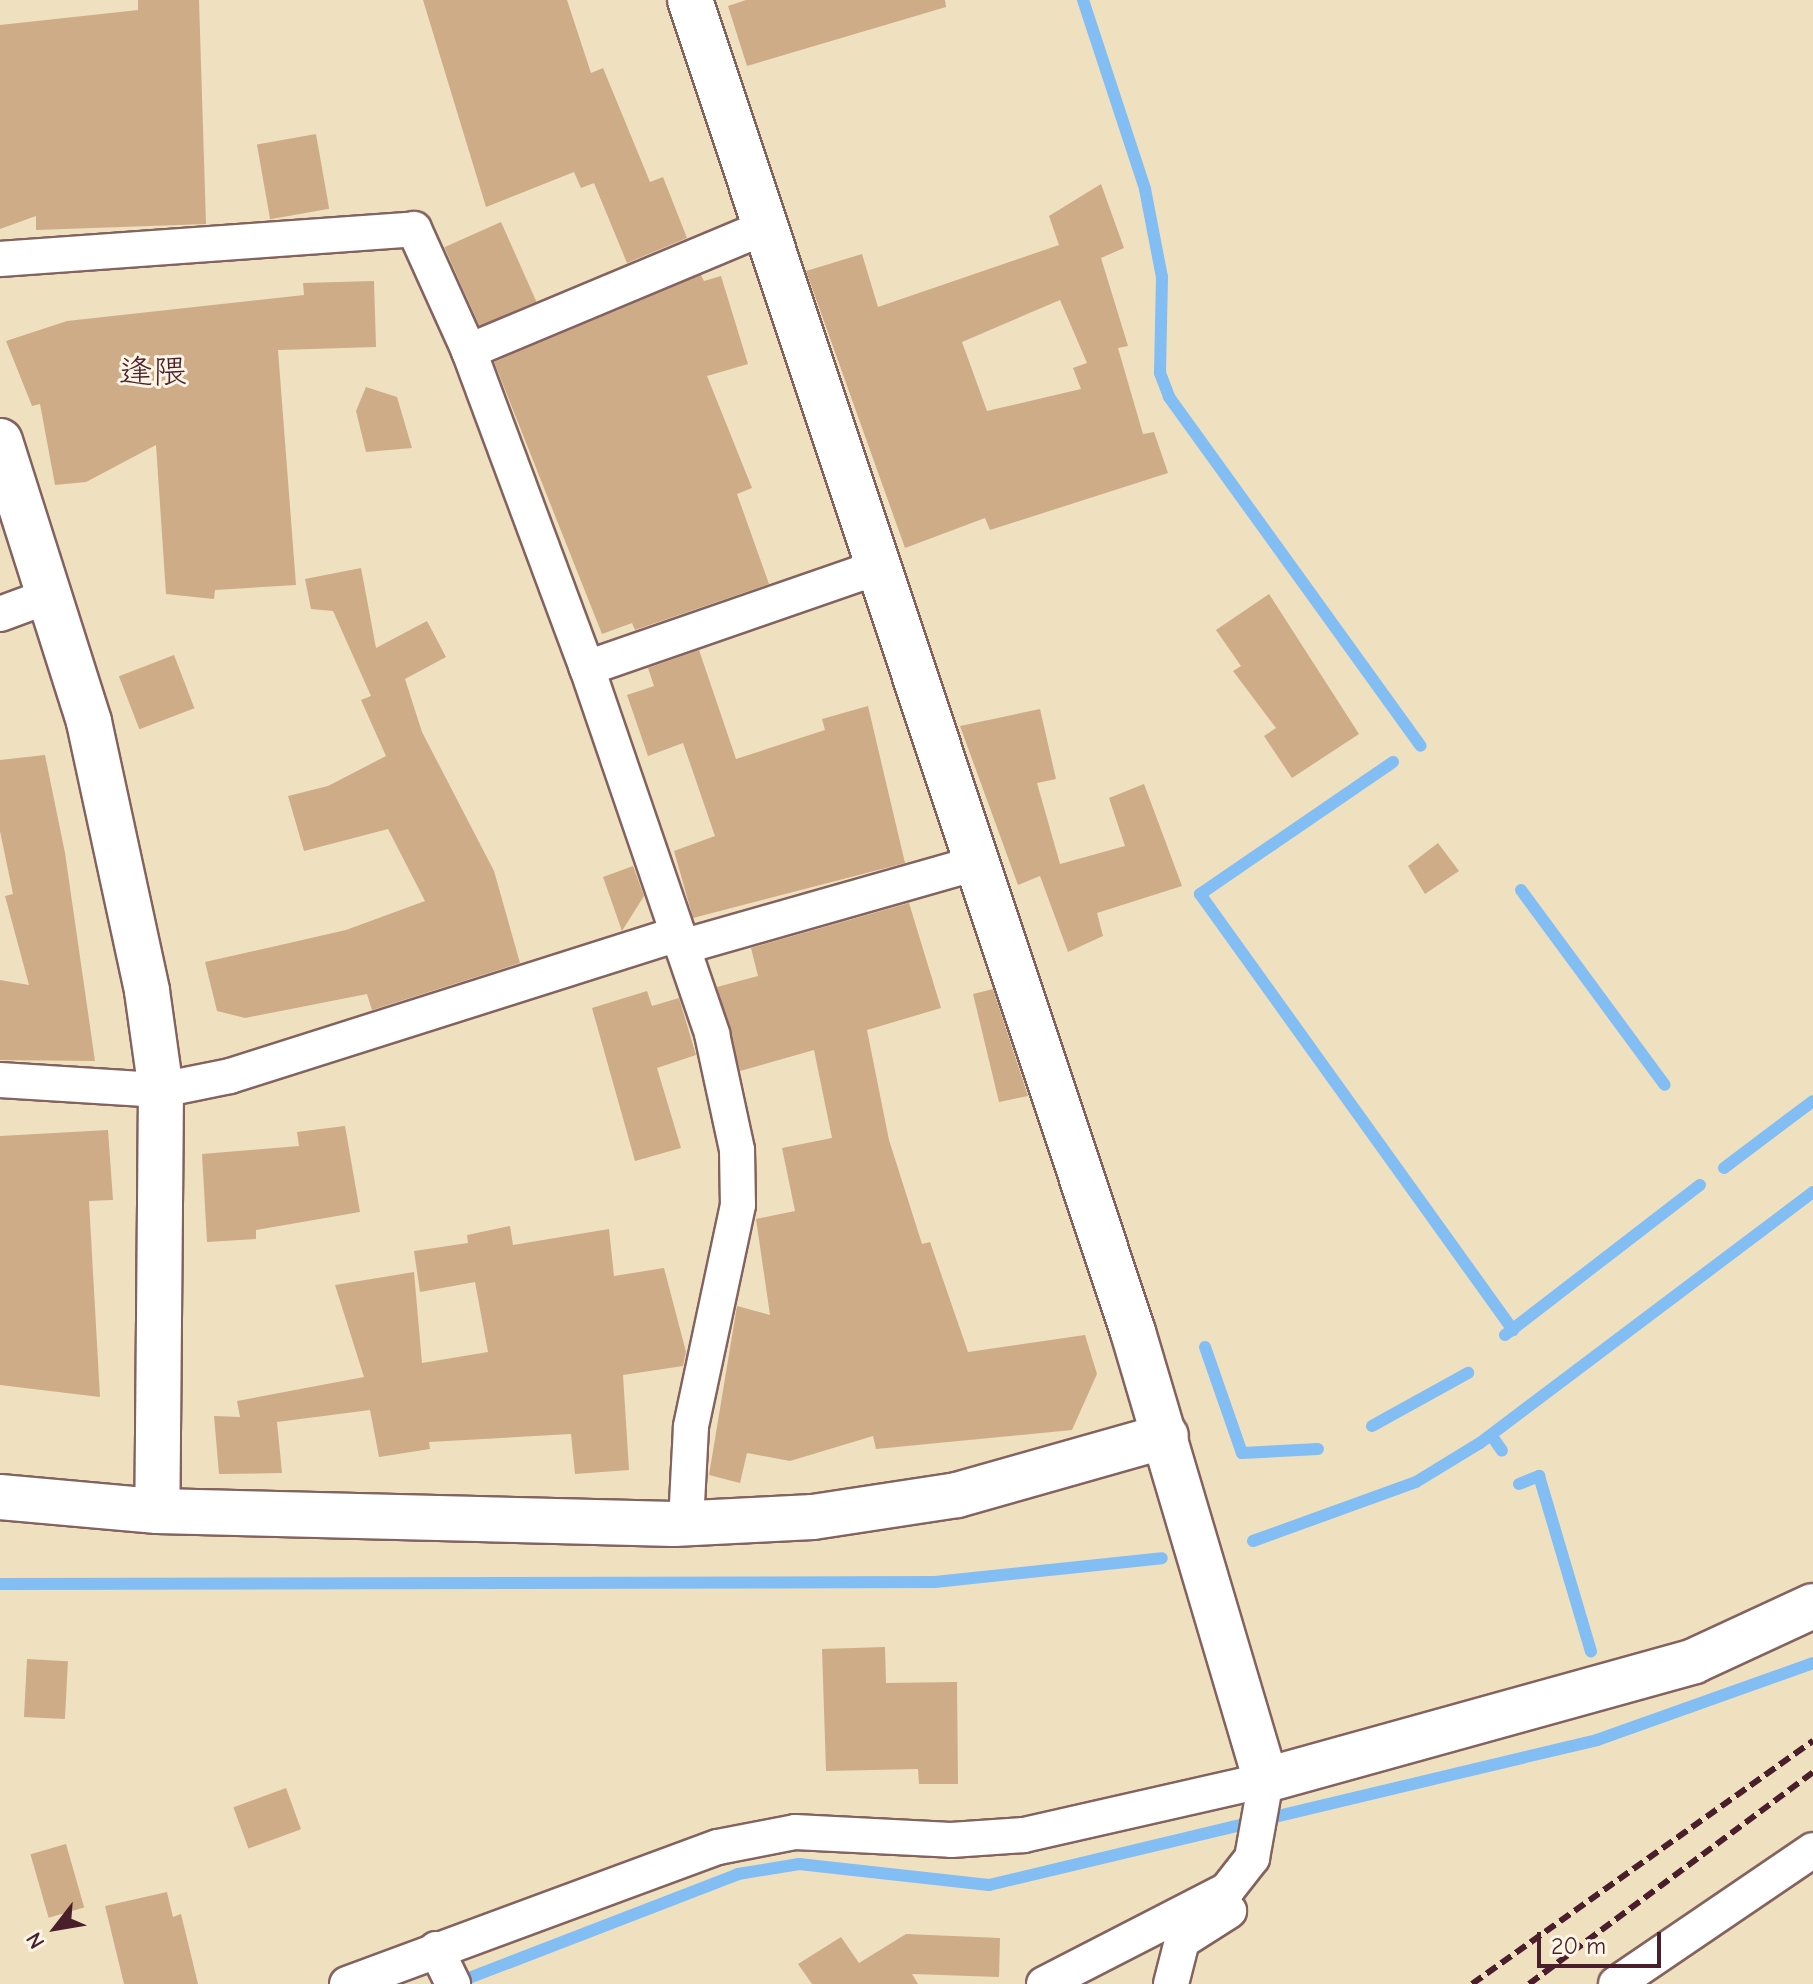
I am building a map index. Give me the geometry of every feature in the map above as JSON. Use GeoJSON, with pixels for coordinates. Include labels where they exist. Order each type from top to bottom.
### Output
{"type":"FeatureCollection","features":[{"type":"Feature","properties":{"kind":"street"},"geometry":{"type":"LineString","coordinates":[[690,0],[875,568],[1166,1436],[1219,1606],[1269,1807],[1251,1896],[1182,1941],[1172,1982]]}},
{"type":"Feature","properties":{"kind":"street"},"geometry":{"type":"LineString","coordinates":[[469,351],[763,228]]}},
{"type":"Feature","properties":{"kind":"street"},"geometry":{"type":"LineString","coordinates":[[0,259],[414,229],[469,351],[587,668],[715,1049],[737,1150],[738,1205],[698,1376],[686,1523]]}},
{"type":"Feature","properties":{"kind":"street"},"geometry":{"type":"LineString","coordinates":[[0,441],[116,824],[161,1090],[157,1511]]}},
{"type":"Feature","properties":{"kind":"street"},"geometry":{"type":"LineString","coordinates":[[587,668],[875,568]]}},
{"type":"Feature","properties":{"kind":"street"},"geometry":{"type":"LineString","coordinates":[[0,614],[49,596]]}},
{"type":"Feature","properties":{"kind":"street"},"geometry":{"type":"LineString","coordinates":[[0,1080],[161,1090],[230,1076],[680,941],[976,863]]}},
{"type":"Feature","properties":{"kind":"street"},"geometry":{"type":"LineString","coordinates":[[0,1497],[157,1511],[686,1523],[813,1517],[957,1495],[1166,1436]]}},
{"type":"Feature","properties":{"kind":"street"},"geometry":{"type":"LineString","coordinates":[[347,1984],[718,1847],[795,1832],[951,1840],[1024,1835],[1269,1807],[1694,1661],[1813,1606]]}},
{"type":"Feature","properties":{"kind":"street"},"geometry":{"type":"LineString","coordinates":[[1044,1984],[1227,1890],[1252,1858],[1269,1807]]}},
{"type":"Feature","properties":{"kind":"street"},"geometry":{"type":"LineString","coordinates":[[1616,1984],[1813,1850]]}},
{"type":"Feature","properties":{"kind":"street"},"geometry":{"type":"LineString","coordinates":[[436,1949],[453,1984]]}},
{"type":"Feature","properties":{"kind":"building"},"geometry":{"type":"Polygon","coordinates":[[[138,0],[199,0],[206,224],[36,230],[36,216],[0,229],[0,25],[138,10],[138,0]]]}},
{"type":"Feature","properties":{"kind":"building"},"geometry":{"type":"Polygon","coordinates":[[[423,0],[567,0],[591,73],[603,68],[650,182],[663,177],[687,238],[627,263],[594,183],[581,188],[574,172],[486,207],[423,0]]]}},
{"type":"Feature","properties":{"kind":"building"},"geometry":{"type":"Polygon","coordinates":[[[746,0],[945,0],[946,7],[747,66],[728,6],[746,0]]]}},
{"type":"Feature","properties":{"kind":"building"},"geometry":{"type":"Polygon","coordinates":[[[316,134],[329,209],[270,219],[257,144],[316,134]]]}},
{"type":"Feature","properties":{"kind":"building"},"geometry":{"type":"Polygon","coordinates":[[[1101,184],[1124,248],[1101,258],[1128,346],[1118,348],[1143,434],[1154,432],[1168,473],[990,530],[985,518],[905,548],[806,271],[862,254],[878,307],[1059,245],[1049,216],[1101,184]],[[1060,300],[962,342],[987,411],[1081,389],[1073,368],[1087,363],[1060,300]]]}},
{"type":"Feature","properties":{"kind":"building"},"geometry":{"type":"Polygon","coordinates":[[[501,222],[536,301],[480,327],[444,247],[501,222]]]}},
{"type":"Feature","properties":{"kind":"building"},"geometry":{"type":"Polygon","coordinates":[[[701,275],[704,281],[721,276],[748,364],[707,376],[752,488],[737,494],[769,584],[635,630],[632,623],[602,634],[494,362],[701,275]]]}},
{"type":"Feature","properties":{"kind":"building"},"geometry":{"type":"Polygon","coordinates":[[[374,281],[376,347],[278,350],[296,585],[215,590],[214,599],[166,594],[156,445],[86,482],[55,485],[40,404],[32,406],[6,341],[67,321],[304,295],[303,283],[374,281]]]}},
{"type":"Feature","properties":{"kind":"building"},"geometry":{"type":"Polygon","coordinates":[[[366,387],[397,397],[412,448],[366,452],[356,411],[366,387]]]}},
{"type":"Feature","properties":{"kind":"building"},"geometry":{"type":"Polygon","coordinates":[[[361,568],[376,648],[427,621],[446,657],[405,679],[422,732],[494,871],[520,963],[372,1010],[367,994],[245,1018],[217,1011],[205,962],[346,930],[425,901],[388,829],[304,851],[288,796],[328,786],[386,756],[361,700],[371,696],[333,611],[311,609],[305,579],[361,568]]]}},
{"type":"Feature","properties":{"kind":"building"},"geometry":{"type":"Polygon","coordinates":[[[1269,594],[1359,734],[1292,778],[1264,736],[1276,728],[1233,671],[1241,666],[1216,630],[1269,594]]]}},
{"type":"Feature","properties":{"kind":"building"},"geometry":{"type":"Polygon","coordinates":[[[699,650],[736,759],[825,730],[822,719],[868,706],[905,863],[693,918],[674,851],[715,836],[683,743],[648,756],[627,695],[654,686],[648,668],[699,650]]]}},
{"type":"Feature","properties":{"kind":"building"},"geometry":{"type":"Polygon","coordinates":[[[174,655],[194,708],[139,729],[119,676],[174,655]]]}},
{"type":"Feature","properties":{"kind":"building"},"geometry":{"type":"Polygon","coordinates":[[[1040,709],[1056,779],[1037,783],[1060,864],[1125,846],[1109,798],[1144,784],[1182,886],[1097,913],[1103,936],[1068,952],[1040,876],[1018,885],[960,726],[1040,709]]]}},
{"type":"Feature","properties":{"kind":"building"},"geometry":{"type":"Polygon","coordinates":[[[45,755],[65,853],[95,1061],[0,1060],[0,980],[29,985],[5,896],[13,894],[0,831],[0,760],[45,755]]]}},
{"type":"Feature","properties":{"kind":"building"},"geometry":{"type":"Polygon","coordinates":[[[1438,843],[1459,871],[1425,894],[1408,866],[1438,843]]]}},
{"type":"Feature","properties":{"kind":"building"},"geometry":{"type":"Polygon","coordinates":[[[633,866],[644,896],[622,931],[603,877],[633,866]]]}},
{"type":"Feature","properties":{"kind":"building"},"geometry":{"type":"Polygon","coordinates":[[[909,903],[941,1008],[867,1030],[889,1140],[922,1244],[930,1242],[968,1352],[1085,1335],[1097,1374],[1072,1430],[876,1449],[873,1436],[790,1461],[747,1453],[740,1483],[709,1475],[737,1306],[770,1315],[756,1219],[795,1211],[782,1148],[832,1138],[814,1050],[740,1071],[717,987],[758,976],[751,948],[909,903]]]}},
{"type":"Feature","properties":{"kind":"building"},"geometry":{"type":"Polygon","coordinates":[[[993,989],[1028,1096],[999,1102],[973,994],[993,989]]]}},
{"type":"Feature","properties":{"kind":"building"},"geometry":{"type":"Polygon","coordinates":[[[647,991],[652,1006],[679,998],[696,1055],[657,1068],[681,1148],[635,1161],[592,1008],[647,991]]]}},
{"type":"Feature","properties":{"kind":"building"},"geometry":{"type":"Polygon","coordinates":[[[345,1126],[360,1212],[256,1230],[256,1239],[207,1242],[202,1154],[299,1146],[297,1132],[345,1126]]]}},
{"type":"Feature","properties":{"kind":"building"},"geometry":{"type":"Polygon","coordinates":[[[108,1130],[113,1200],[89,1201],[100,1397],[0,1385],[0,1136],[108,1130]]]}},
{"type":"Feature","properties":{"kind":"building"},"geometry":{"type":"Polygon","coordinates":[[[510,1226],[513,1245],[609,1229],[614,1276],[664,1268],[686,1352],[683,1366],[623,1375],[629,1470],[575,1474],[571,1434],[429,1442],[430,1449],[379,1457],[370,1410],[277,1422],[282,1473],[219,1474],[214,1416],[240,1417],[237,1401],[364,1377],[335,1285],[414,1272],[422,1363],[488,1352],[475,1282],[420,1292],[414,1251],[468,1243],[467,1235],[510,1226]]]}},
{"type":"Feature","properties":{"kind":"building"},"geometry":{"type":"Polygon","coordinates":[[[885,1647],[886,1683],[957,1682],[958,1784],[919,1784],[918,1769],[826,1771],[822,1649],[885,1647]]]}},
{"type":"Feature","properties":{"kind":"building"},"geometry":{"type":"Polygon","coordinates":[[[27,1659],[68,1661],[65,1719],[24,1717],[27,1659]]]}},
{"type":"Feature","properties":{"kind":"building"},"geometry":{"type":"Polygon","coordinates":[[[286,1788],[301,1829],[248,1848],[233,1807],[286,1788]]]}},
{"type":"Feature","properties":{"kind":"building"},"geometry":{"type":"Polygon","coordinates":[[[66,1844],[84,1907],[49,1918],[30,1854],[66,1844]]]}},
{"type":"Feature","properties":{"kind":"building"},"geometry":{"type":"Polygon","coordinates":[[[167,1892],[173,1917],[181,1914],[198,1984],[124,1984],[105,1906],[167,1892]]]}},
{"type":"Feature","properties":{"kind":"building"},"geometry":{"type":"Polygon","coordinates":[[[906,1934],[1000,1938],[999,1977],[912,1974],[918,1984],[812,1984],[798,1964],[841,1937],[859,1963],[906,1934]]]}},
{"type":"Feature","properties":{"kind":"waterway"},"geometry":{"type":"LineString","coordinates":[[1083,0],[1145,189],[1162,277],[1160,373],[1169,397],[1421,746]]}},
{"type":"Feature","properties":{"kind":"waterway"},"geometry":{"type":"LineString","coordinates":[[1393,762],[1200,894],[1513,1330]]}},
{"type":"Feature","properties":{"kind":"waterway"},"geometry":{"type":"LineString","coordinates":[[1521,890],[1665,1085]]}},
{"type":"Feature","properties":{"kind":"waterway"},"geometry":{"type":"LineString","coordinates":[[1724,1168],[1813,1101]]}},
{"type":"Feature","properties":{"kind":"waterway"},"geometry":{"type":"LineString","coordinates":[[1505,1335],[1700,1185]]}},
{"type":"Feature","properties":{"kind":"waterway"},"geometry":{"type":"LineString","coordinates":[[1253,1541],[1416,1482],[1480,1443],[1813,1192]]}},
{"type":"Feature","properties":{"kind":"waterway"},"geometry":{"type":"LineString","coordinates":[[1205,1347],[1242,1453],[1318,1449]]}},
{"type":"Feature","properties":{"kind":"waterway"},"geometry":{"type":"LineString","coordinates":[[1372,1426],[1468,1373]]}},
{"type":"Feature","properties":{"kind":"waterway"},"geometry":{"type":"LineString","coordinates":[[1491,1435],[1502,1451]]}},
{"type":"Feature","properties":{"kind":"waterway"},"geometry":{"type":"LineString","coordinates":[[1519,1484],[1539,1476],[1591,1651]]}},
{"type":"Feature","properties":{"kind":"waterway"},"geometry":{"type":"LineString","coordinates":[[0,1584],[935,1582],[1162,1558]]}},
{"type":"Feature","properties":{"kind":"waterway"},"geometry":{"type":"LineString","coordinates":[[469,1978],[738,1874],[799,1864],[989,1885],[1597,1740],[1813,1663]]}},
{"type":"Feature","properties":{"kind":"railway"},"geometry":{"type":"LineString","coordinates":[[1472,1984],[1813,1741]]}},
{"type":"Feature","properties":{"kind":"railway"},"geometry":{"type":"LineString","coordinates":[[1529,1984],[1813,1772]]}},
{"type":"Feature","properties":{"kind":"district","name":"逢隈"},"geometry":{"type":"Point","coordinates":[153,373]}}]}
